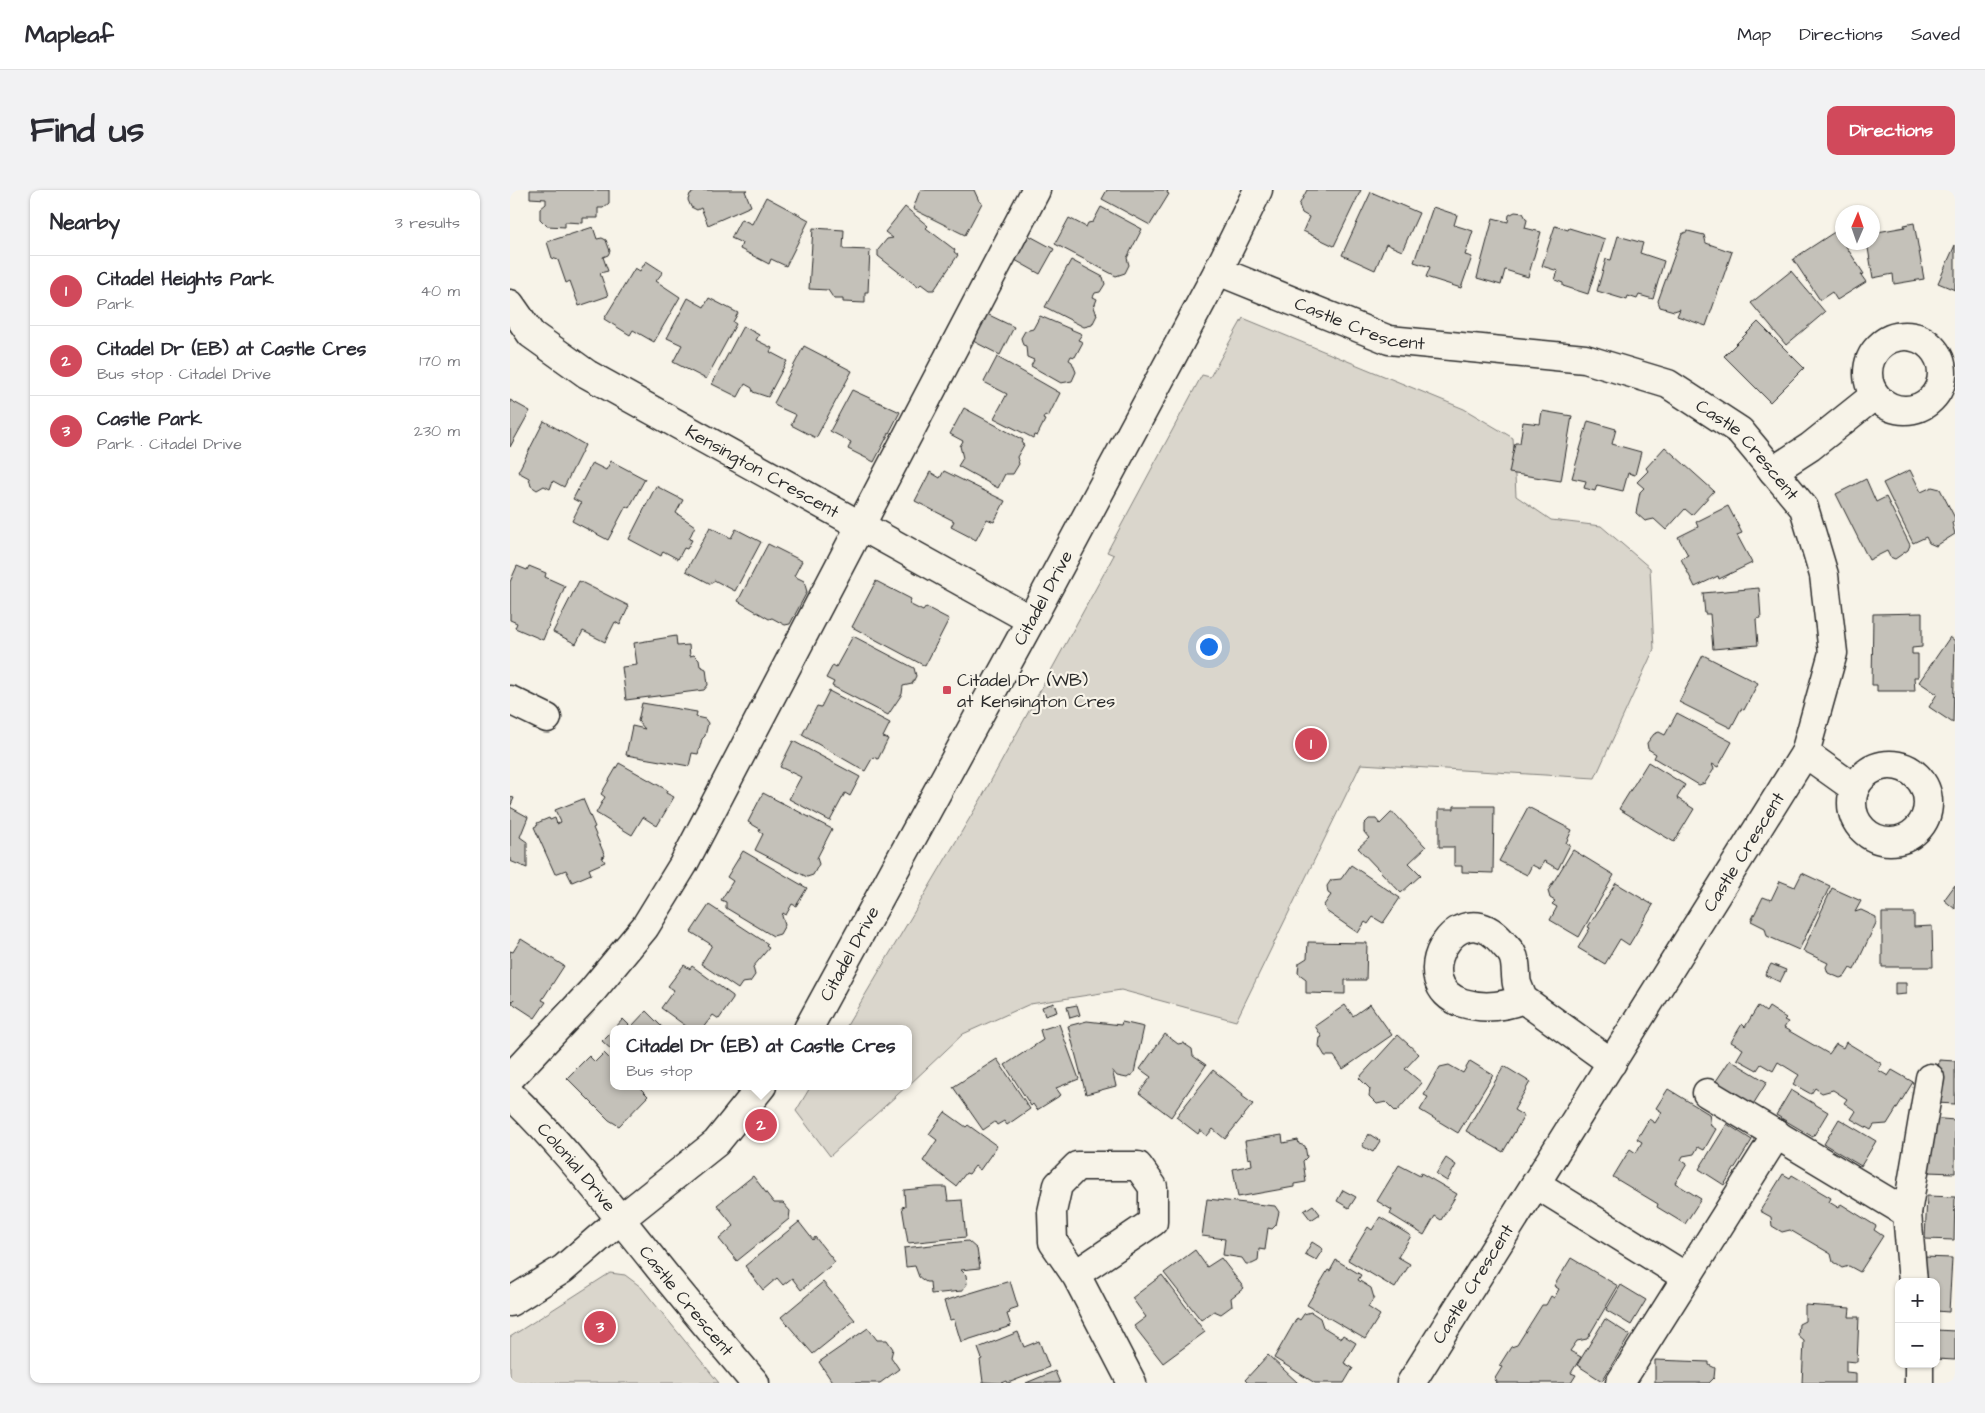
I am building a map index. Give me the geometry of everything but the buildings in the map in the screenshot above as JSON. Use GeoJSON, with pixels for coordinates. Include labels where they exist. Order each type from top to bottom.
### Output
{"type":"FeatureCollection","features":[{"type":"Feature","properties":{"kind":"street"},"geometry":{"type":"LineString","coordinates":[[510,1078],[592,991],[645,926],[683,865],[1036,190]]}},
{"type":"Feature","properties":{"kind":"street","name":"Citadel Drive"},"geometry":{"type":"LineString","coordinates":[[810,1025],[1218,272],[1258,190]]}},
{"type":"Feature","properties":{"kind":"street","name":"Castle Crescent"},"geometry":{"type":"LineString","coordinates":[[1218,272],[1389,340],[1585,359],[1668,384],[1740,431],[1804,508],[1824,575],[1833,653],[1805,753],[1410,1383]]}},
{"type":"Feature","properties":{"kind":"street","name":"Kensington Crescent"},"geometry":{"type":"LineString","coordinates":[[510,304],[531,334],[587,374],[1031,620]]}},
{"type":"Feature","properties":{"kind":"street"},"geometry":{"type":"LineString","coordinates":[[1773,472],[1810,447],[1875,395]]}},
{"type":"Feature","properties":{"kind":"street"},"geometry":{"type":"LineString","coordinates":[[510,700],[547,718]]}},
{"type":"Feature","properties":{"kind":"street"},"geometry":{"type":"LineString","coordinates":[[1805,753],[1854,788]]}},
{"type":"Feature","properties":{"kind":"street"},"geometry":{"type":"LineString","coordinates":[[1523,999],[1612,1063]]}},
{"type":"Feature","properties":{"kind":"street"},"geometry":{"type":"LineString","coordinates":[[1913,1278],[1908,1212],[1930,1078]]}},
{"type":"Feature","properties":{"kind":"street"},"geometry":{"type":"LineString","coordinates":[[510,1302],[563,1269],[622,1218],[716,1143],[759,1090]]}},
{"type":"Feature","properties":{"kind":"street"},"geometry":{"type":"LineString","coordinates":[[1707,1093],[1908,1212]]}},
{"type":"Feature","properties":{"kind":"street","name":"Colonial Drive"},"geometry":{"type":"LineString","coordinates":[[510,1094],[535,1118],[622,1218]]}},
{"type":"Feature","properties":{"kind":"street"},"geometry":{"type":"LineString","coordinates":[[1625,1380],[1686,1277],[1777,1134]]}},
{"type":"Feature","properties":{"kind":"street"},"geometry":{"type":"LineString","coordinates":[[1536,1184],[1686,1277]]}},
{"type":"Feature","properties":{"kind":"street","name":"Castle Crescent"},"geometry":{"type":"LineString","coordinates":[[622,1218],[659,1268],[755,1383]]}},
{"type":"Feature","properties":{"kind":"street"},"geometry":{"type":"LineString","coordinates":[[1077,1277],[1132,1383]]}},
{"type":"Feature","properties":{"kind":"street"},"geometry":{"type":"LineString","coordinates":[[1919,1368],[1920,1383]]}},
{"type":"Feature","properties":{"kind":"shaded area"},"geometry":{"type":"Polygon","coordinates":[[[1243,318],[1464,409],[1513,438],[1516,496],[1551,520],[1601,526],[1650,568],[1654,649],[1595,778],[1361,764],[1236,1021],[1121,990],[1030,1004],[963,1034],[912,1082],[912,1025],[847,1025],[981,799],[1114,555],[1107,552],[1202,375],[1210,377],[1243,318]]]}},
{"type":"Feature","properties":{"kind":"shaded area"},"geometry":{"type":"Polygon","coordinates":[[[809,1090],[903,1090],[830,1156],[796,1111],[809,1090]]]}},
{"type":"Feature","properties":{"kind":"shaded area"},"geometry":{"type":"Polygon","coordinates":[[[610,1273],[625,1275],[641,1287],[719,1383],[510,1383],[510,1337],[610,1273]]]}},
{"type":"Feature","properties":{"kind":"place","name":"Citadel Dr (WB) at Kensington Cres"},"geometry":{"type":"Point","coordinates":[947,690]}},
{"type":"Feature","properties":{"kind":"place","name":"Citadel Heights Park"},"geometry":{"type":"Point","coordinates":[1311,744]}},
{"type":"Feature","properties":{"kind":"place","name":"Citadel Dr (EB) at Castle Cres"},"geometry":{"type":"Point","coordinates":[761,1125]}},
{"type":"Feature","properties":{"kind":"place","name":"Castle Park"},"geometry":{"type":"Point","coordinates":[600,1327]}}]}
